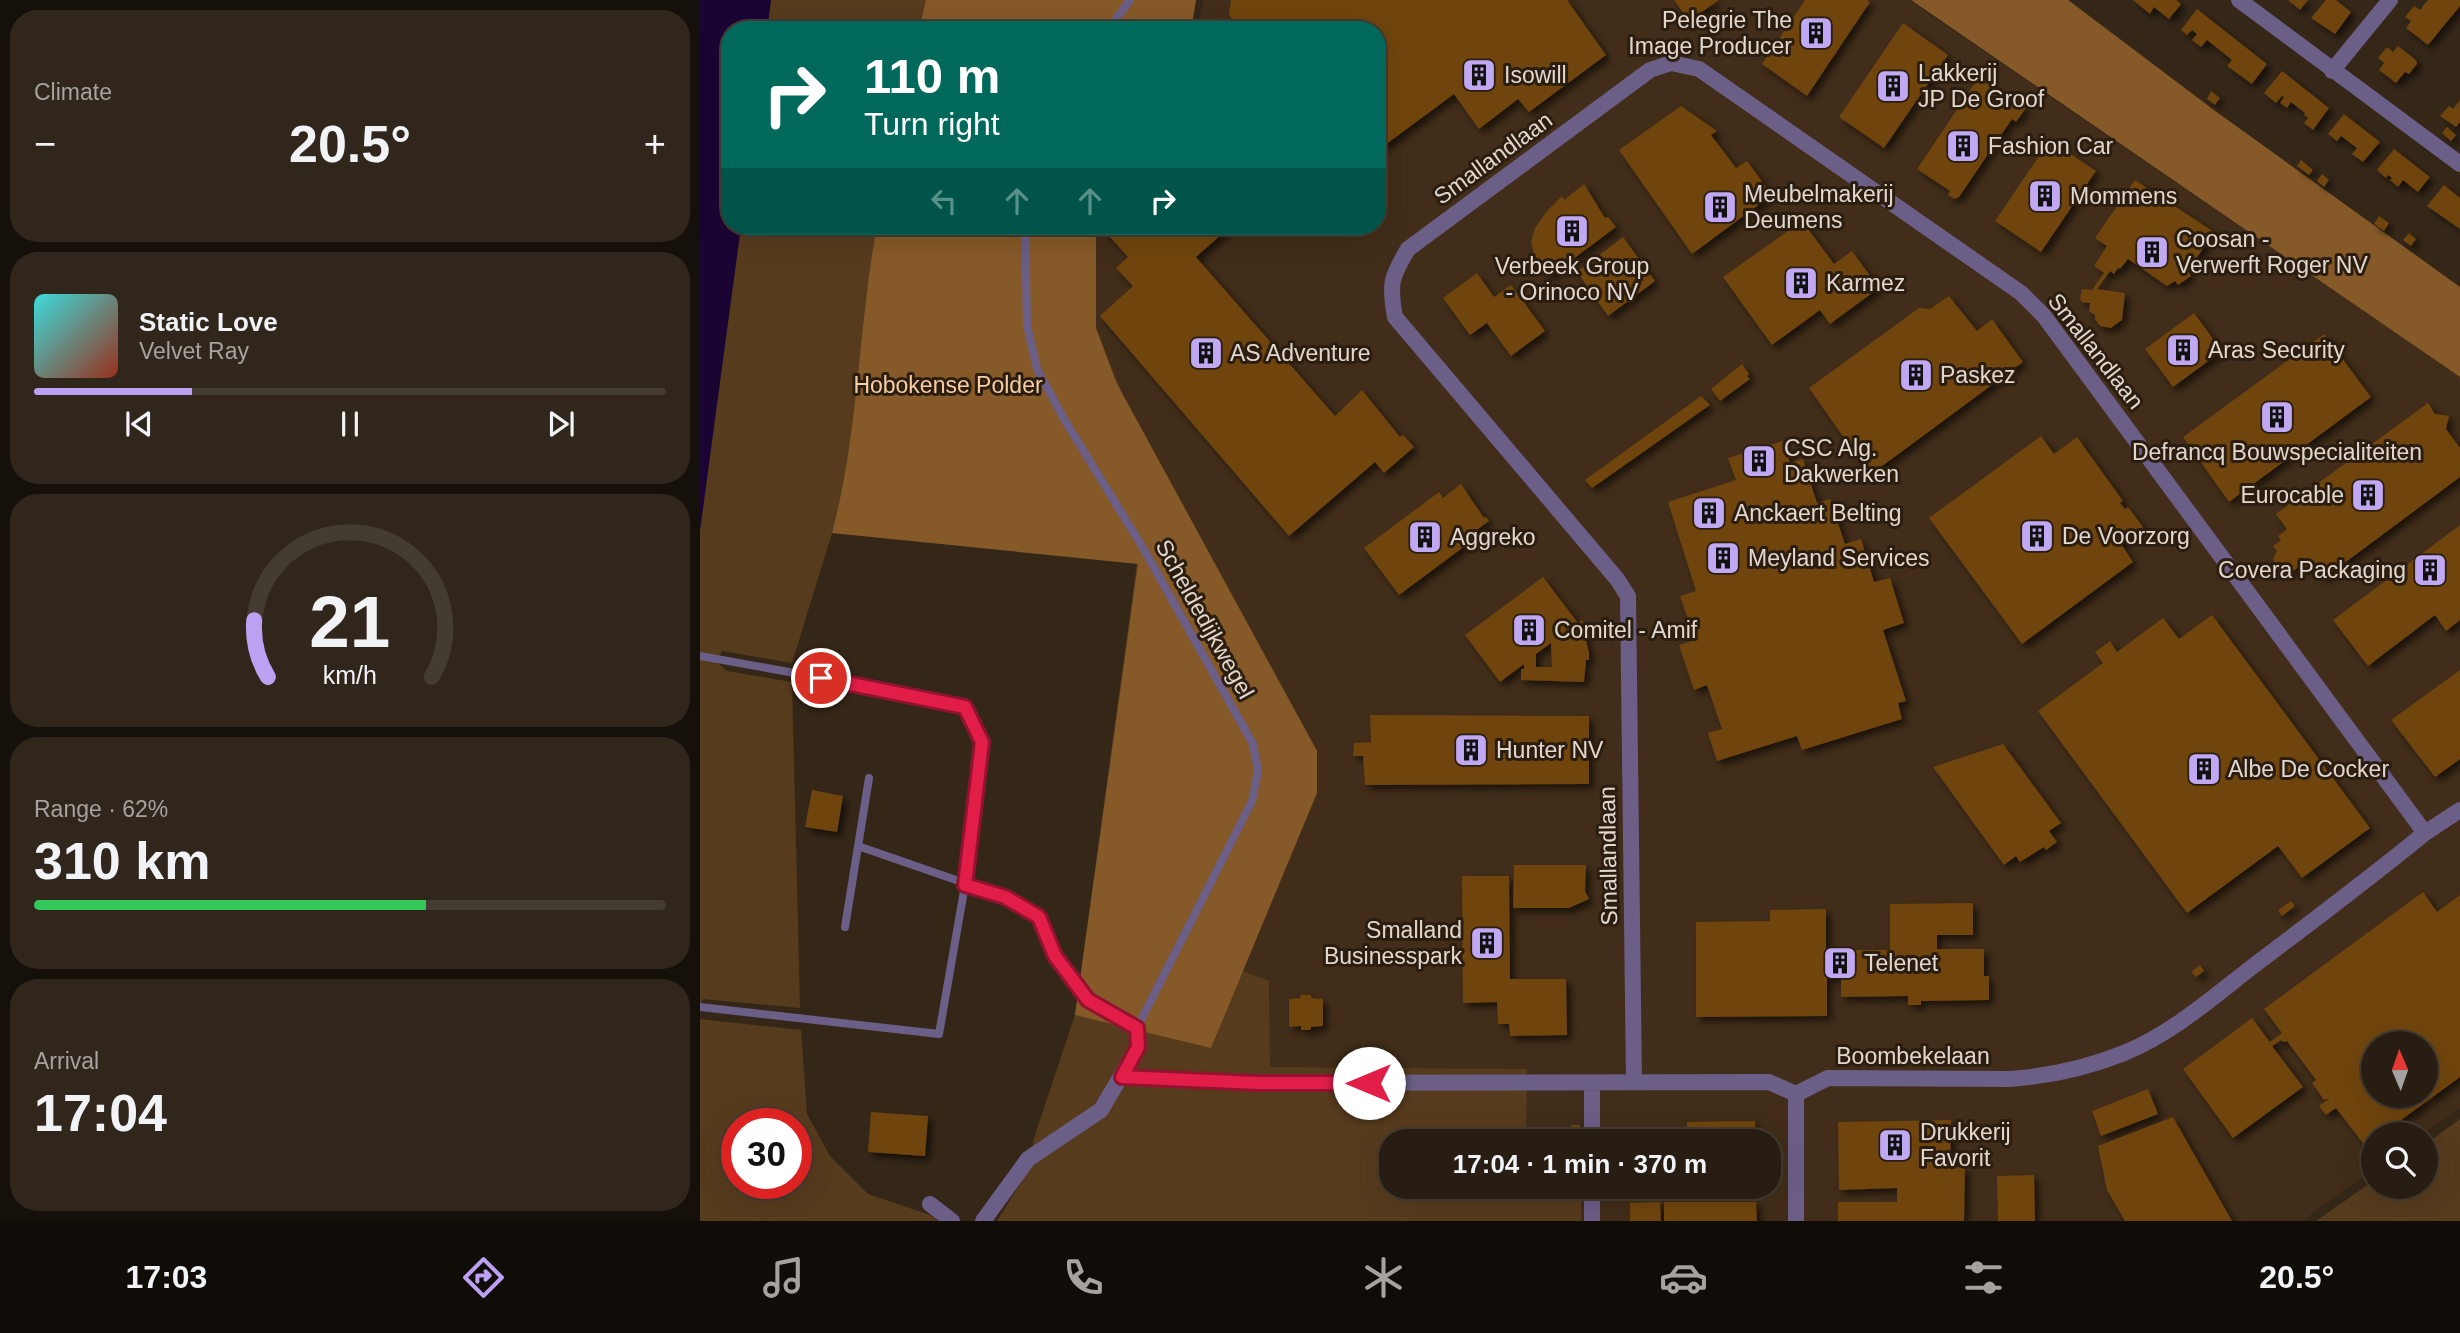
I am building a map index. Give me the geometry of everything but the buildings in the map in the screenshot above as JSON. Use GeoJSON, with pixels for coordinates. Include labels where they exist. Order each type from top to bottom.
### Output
{"type":"FeatureCollection","features":[{"type":"Feature","properties":{"kind":"street"},"geometry":{"type":"LineString","coordinates":[[2239,0],[2460,164]]}},
{"type":"Feature","properties":{"kind":"street"},"geometry":{"type":"LineString","coordinates":[[2332,71],[2390,0]]}},
{"type":"Feature","properties":{"kind":"street","name":"Smallandlaan"},"geometry":{"type":"LineString","coordinates":[[1634,1082],[1628,596],[1395,317],[1391,296],[1393,274],[1408,249],[1650,70],[1671,63],[1699,69],[2021,293],[2044,316],[2425,833]]}},
{"type":"Feature","properties":{"kind":"street","name":"Boombekelaan"},"geometry":{"type":"LineString","coordinates":[[1796,1094],[1828,1078],[2010,1079],[2039,1076],[2097,1063],[2125,1053],[2150,1041],[2199,1008],[2425,833],[2460,810]]}},
{"type":"Feature","properties":{"kind":"street"},"geometry":{"type":"LineString","coordinates":[[983,1221],[1028,1159],[1101,1110],[1138,1047],[1137,1028],[1088,1000],[1055,956]]}},
{"type":"Feature","properties":{"kind":"street"},"geometry":{"type":"LineString","coordinates":[[1122,1077],[1257,1083],[1769,1082],[1796,1094],[1796,1221]]}},
{"type":"Feature","properties":{"kind":"street"},"geometry":{"type":"LineString","coordinates":[[1592,1084],[1592,1129]]}},
{"type":"Feature","properties":{"kind":"street"},"geometry":{"type":"LineString","coordinates":[[1592,1199],[1592,1221]]}},
{"type":"Feature","properties":{"kind":"street"},"geometry":{"type":"LineString","coordinates":[[930,1204],[952,1221]]}},
{"type":"Feature","properties":{"kind":"lane"},"geometry":{"type":"LineString","coordinates":[[1115,21],[1130,0]]}},
{"type":"Feature","properties":{"kind":"lane","name":"Scheldedijkwegel"},"geometry":{"type":"LineString","coordinates":[[1025,235],[1027,325],[1037,369],[1064,419],[1143,548],[1246,733],[1252,744],[1258,771],[1252,801],[1137,1028]]}},
{"type":"Feature","properties":{"kind":"lane"},"geometry":{"type":"LineString","coordinates":[[700,656],[965,707],[982,742],[965,885],[939,1034],[700,1007]]}},
{"type":"Feature","properties":{"kind":"lane"},"geometry":{"type":"LineString","coordinates":[[845,927],[869,778]]}},
{"type":"Feature","properties":{"kind":"lane"},"geometry":{"type":"LineString","coordinates":[[858,846],[1005,897],[1039,917],[1055,956]]}},
{"type":"Feature","properties":{"kind":"shaded area"},"geometry":{"type":"Polygon","coordinates":[[[700,0],[771,0],[768,21],[721,21],[721,235],[740,235],[700,530],[700,0]]]}},
{"type":"Feature","properties":{"kind":"shaded area"},"geometry":{"type":"Polygon","coordinates":[[[1204,0],[1909,0],[2460,377],[2460,1108],[2438,1123],[2361,1122],[2361,1178],[2302,1221],[1581,1221],[1581,1199],[1781,1199],[1781,1129],[1526,1129],[1526,1069],[1270,1067],[1269,981],[1243,972],[1317,793],[1116,382],[1096,328],[1096,235],[1386,235],[1386,21],[1199,21],[1204,0]]]}},
{"type":"Feature","properties":{"kind":"green space"},"geometry":{"type":"Polygon","coordinates":[[[771,0],[1196,0],[1192,21],[768,21],[771,0]]]}},
{"type":"Feature","properties":{"kind":"green space"},"geometry":{"type":"Polygon","coordinates":[[[926,0],[1196,0],[1192,21],[921,21],[926,0]]]}},
{"type":"Feature","properties":{"kind":"green space"},"geometry":{"type":"Polygon","coordinates":[[[1911,0],[2068,0],[2218,113],[2460,287],[2460,377],[1911,0]]]}},
{"type":"Feature","properties":{"kind":"green space"},"geometry":{"type":"Polygon","coordinates":[[[740,235],[1096,235],[1096,328],[1122,393],[1317,751],[1317,793],[1243,971],[1269,981],[1270,1067],[1527,1069],[1526,1129],[1379,1129],[1379,1199],[1581,1199],[1581,1221],[997,1221],[1032,1165],[1033,1141],[1075,1015],[1137,563],[832,533],[792,663],[722,651],[716,662],[727,671],[792,682],[800,1008],[703,999],[700,1008],[700,530],[740,235]]]}},
{"type":"Feature","properties":{"kind":"green space","name":"Hobokense Polder"},"geometry":{"type":"Polygon","coordinates":[[[876,235],[1096,235],[1096,328],[1116,382],[1317,751],[1317,793],[1211,1048],[1075,1015],[1138,564],[832,533],[848,457],[876,235]]]}},
{"type":"Feature","properties":{"kind":"green space"},"geometry":{"type":"Polygon","coordinates":[[[700,1019],[801,1030],[807,1108],[721,1108],[721,1199],[812,1199],[812,1123],[830,1156],[868,1194],[930,1215],[938,1221],[700,1221],[700,1019]]]}},
{"type":"Feature","properties":{"kind":"green space"},"geometry":{"type":"Polygon","coordinates":[[[2460,1119],[2460,1221],[2316,1221],[2361,1189],[2361,1199],[2438,1199],[2438,1135],[2460,1119]]]}},
{"type":"Feature","properties":{"kind":"place","name":"Pelegrie The Image Producer"},"geometry":{"type":"Point","coordinates":[1816,33]}},
{"type":"Feature","properties":{"kind":"place","name":"Isowill"},"geometry":{"type":"Point","coordinates":[1479,75]}},
{"type":"Feature","properties":{"kind":"place","name":"Lakkerij JP De Groof"},"geometry":{"type":"Point","coordinates":[1893,86]}},
{"type":"Feature","properties":{"kind":"place","name":"Fashion Car"},"geometry":{"type":"Point","coordinates":[1963,146]}},
{"type":"Feature","properties":{"kind":"place","name":"Mommens"},"geometry":{"type":"Point","coordinates":[2045,196]}},
{"type":"Feature","properties":{"kind":"place","name":"Meubelmakerij Deumens"},"geometry":{"type":"Point","coordinates":[1720,207]}},
{"type":"Feature","properties":{"kind":"place","name":"Verbeek Group - Orinoco NV"},"geometry":{"type":"Point","coordinates":[1572,231]}},
{"type":"Feature","properties":{"kind":"place","name":"Coosan - Verwerft Roger NV"},"geometry":{"type":"Point","coordinates":[2152,252]}},
{"type":"Feature","properties":{"kind":"place","name":"Karmez"},"geometry":{"type":"Point","coordinates":[1801,283]}},
{"type":"Feature","properties":{"kind":"place","name":"Aras Security"},"geometry":{"type":"Point","coordinates":[2183,350]}},
{"type":"Feature","properties":{"kind":"place","name":"AS Adventure"},"geometry":{"type":"Point","coordinates":[1206,353]}},
{"type":"Feature","properties":{"kind":"place","name":"Paskez"},"geometry":{"type":"Point","coordinates":[1916,375]}},
{"type":"Feature","properties":{"kind":"place","name":"Defrancq Bouwspecialiteiten"},"geometry":{"type":"Point","coordinates":[2277,417]}},
{"type":"Feature","properties":{"kind":"place","name":"CSC Alg. Dakwerken"},"geometry":{"type":"Point","coordinates":[1759,461]}},
{"type":"Feature","properties":{"kind":"place","name":"Eurocable"},"geometry":{"type":"Point","coordinates":[2368,495]}},
{"type":"Feature","properties":{"kind":"place","name":"Anckaert Belting"},"geometry":{"type":"Point","coordinates":[1709,513]}},
{"type":"Feature","properties":{"kind":"place","name":"De Voorzorg"},"geometry":{"type":"Point","coordinates":[2037,536]}},
{"type":"Feature","properties":{"kind":"place","name":"Aggreko"},"geometry":{"type":"Point","coordinates":[1425,537]}},
{"type":"Feature","properties":{"kind":"place","name":"Meyland Services"},"geometry":{"type":"Point","coordinates":[1723,558]}},
{"type":"Feature","properties":{"kind":"place","name":"Covera Packaging"},"geometry":{"type":"Point","coordinates":[2430,570]}},
{"type":"Feature","properties":{"kind":"place","name":"Comitel - Amif"},"geometry":{"type":"Point","coordinates":[1529,630]}},
{"type":"Feature","properties":{"kind":"place","name":"Hunter NV"},"geometry":{"type":"Point","coordinates":[1471,750]}},
{"type":"Feature","properties":{"kind":"place","name":"Albe De Cocker"},"geometry":{"type":"Point","coordinates":[2204,769]}},
{"type":"Feature","properties":{"kind":"place","name":"Smalland Businesspark"},"geometry":{"type":"Point","coordinates":[1487,943]}},
{"type":"Feature","properties":{"kind":"place","name":"Telenet"},"geometry":{"type":"Point","coordinates":[1840,963]}},
{"type":"Feature","properties":{"kind":"place","name":"Drukkerij Favorit"},"geometry":{"type":"Point","coordinates":[1895,1145]}},
{"type":"Feature","properties":{"kind":"route"},"geometry":{"type":"LineString","coordinates":[[821,678],[965,707],[982,742],[965,885],[1005,897],[1039,917],[1055,956],[1088,1000],[1137,1028],[1138,1047],[1122,1077],[1257,1083],[1369,1083]]}}]}
